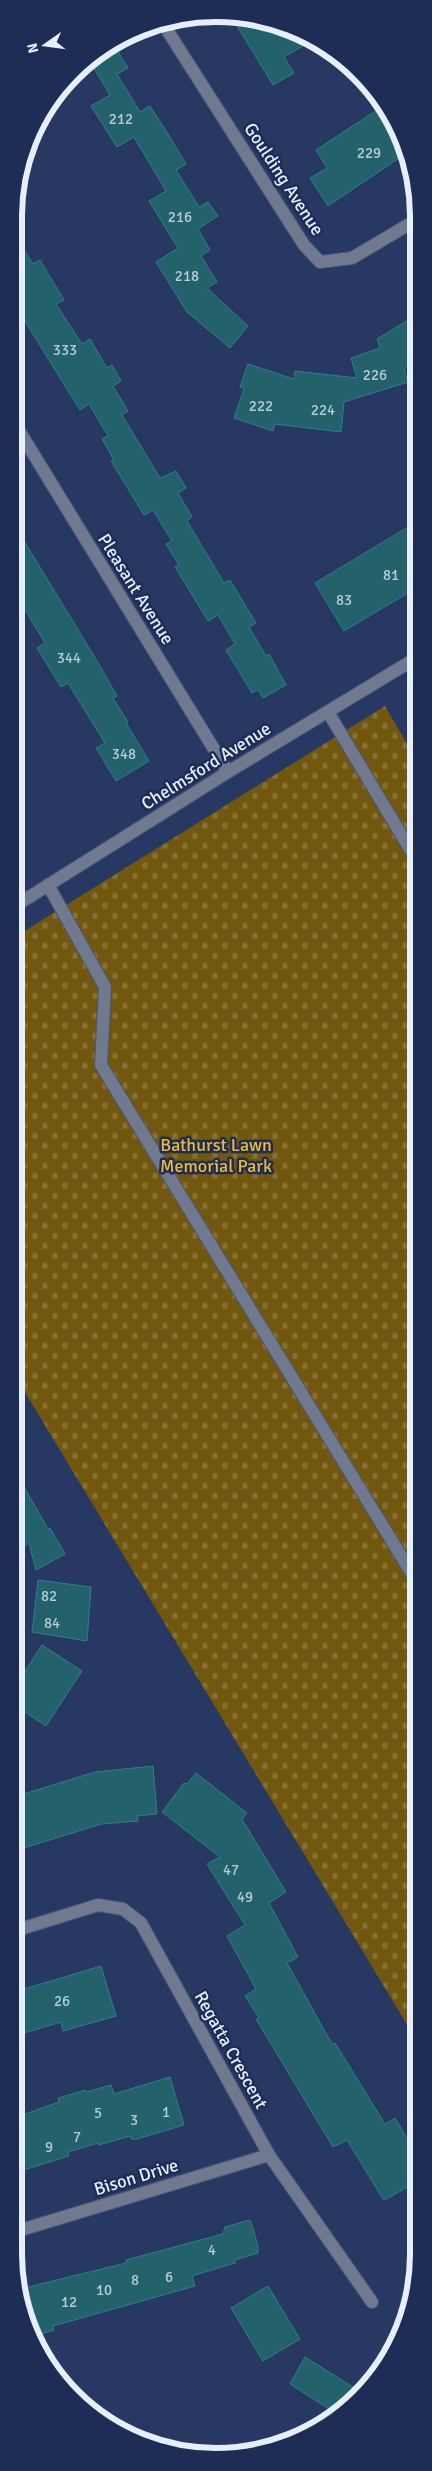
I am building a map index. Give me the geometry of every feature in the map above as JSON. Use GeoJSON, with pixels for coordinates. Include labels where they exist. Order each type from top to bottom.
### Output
{"type":"FeatureCollection","features":[{"type":"Feature","properties":{"kind":"street","name":"Goulding Avenue"},"geometry":{"type":"LineString","coordinates":[[166,29],[304,245],[320,262],[352,258],[410,224]]}},
{"type":"Feature","properties":{"kind":"street","name":"Pleasant Avenue"},"geometry":{"type":"LineString","coordinates":[[22,435],[228,772]]}},
{"type":"Feature","properties":{"kind":"street","name":"Chelmsford Avenue"},"geometry":{"type":"LineString","coordinates":[[22,902],[228,772],[410,662]]}},
{"type":"Feature","properties":{"kind":"street"},"geometry":{"type":"LineString","coordinates":[[328,712],[410,849]]}},
{"type":"Feature","properties":{"kind":"street"},"geometry":{"type":"LineString","coordinates":[[48,885],[104,987],[101,1065],[410,1571]]}},
{"type":"Feature","properties":{"kind":"street","name":"Regatta Crescent"},"geometry":{"type":"LineString","coordinates":[[22,1929],[98,1905],[123,1909],[141,1923],[269,2155],[372,2302]]}},
{"type":"Feature","properties":{"kind":"street","name":"Bison Drive"},"geometry":{"type":"LineString","coordinates":[[22,2230],[269,2155]]}},
{"type":"Feature","properties":{"kind":"green space","name":"Bathurst Lawn Memorial Park"},"geometry":{"type":"Polygon","coordinates":[[[385,706],[410,749],[410,2029],[22,1387],[22,933],[385,706]]]}},
{"type":"Feature","properties":{"kind":"building"},"geometry":{"type":"Polygon","coordinates":[[[236,24],[266,29],[306,44],[284,57],[294,73],[273,85],[236,24]]]}},
{"type":"Feature","properties":{"kind":"building"},"geometry":{"type":"Polygon","coordinates":[[[117,49],[128,68],[117,74],[140,112],[150,106],[186,164],[176,170],[199,207],[208,202],[218,216],[198,229],[210,250],[201,256],[217,282],[207,288],[248,326],[230,348],[187,312],[156,262],[178,248],[149,201],[166,191],[134,137],[117,147],[91,106],[110,95],[93,67],[117,49]]]}},
{"type":"Feature","properties":{"kind":"building"},"geometry":{"type":"Polygon","coordinates":[[[377,110],[390,130],[400,157],[328,206],[310,178],[327,168],[316,150],[377,110]]]}},
{"type":"Feature","properties":{"kind":"building"},"geometry":{"type":"Polygon","coordinates":[[[22,246],[33,264],[40,260],[64,300],[56,304],[82,344],[90,339],[107,368],[112,365],[121,381],[113,386],[128,411],[122,415],[160,478],[176,471],[186,488],[178,493],[192,517],[187,521],[224,583],[230,580],[256,623],[249,627],[266,656],[269,654],[286,685],[263,698],[258,690],[252,693],[226,650],[235,644],[218,615],[208,621],[175,567],[179,565],[166,544],[172,541],[153,510],[144,515],[111,461],[114,460],[102,439],[108,436],[89,404],[80,410],[22,316],[22,246]]]}},
{"type":"Feature","properties":{"kind":"building"},"geometry":{"type":"Polygon","coordinates":[[[410,319],[410,366],[404,369],[408,382],[344,402],[341,432],[275,424],[273,431],[234,418],[244,389],[240,387],[248,364],[294,379],[295,371],[357,378],[351,358],[380,348],[377,339],[410,319]]]}},
{"type":"Feature","properties":{"kind":"building"},"geometry":{"type":"Polygon","coordinates":[[[410,526],[410,592],[344,631],[315,583],[410,526]]]}},
{"type":"Feature","properties":{"kind":"building"},"geometry":{"type":"Polygon","coordinates":[[[22,538],[100,666],[117,696],[113,698],[149,761],[116,781],[96,748],[105,743],[68,683],[61,687],[37,648],[45,643],[22,605],[22,538]]]}},
{"type":"Feature","properties":{"kind":"building"},"geometry":{"type":"Polygon","coordinates":[[[22,1483],[48,1529],[50,1528],[65,1554],[36,1570],[29,1543],[22,1548],[22,1483]]]}},
{"type":"Feature","properties":{"kind":"building"},"geometry":{"type":"Polygon","coordinates":[[[38,1580],[91,1587],[87,1641],[32,1632],[38,1580]]]}},
{"type":"Feature","properties":{"kind":"building"},"geometry":{"type":"Polygon","coordinates":[[[42,1645],[82,1671],[46,1726],[22,1710],[22,1676],[42,1645]]]}},
{"type":"Feature","properties":{"kind":"building"},"geometry":{"type":"Polygon","coordinates":[[[153,1766],[157,1814],[137,1816],[138,1821],[101,1824],[22,1849],[22,1795],[95,1772],[153,1766]]]}},
{"type":"Feature","properties":{"kind":"building"},"geometry":{"type":"Polygon","coordinates":[[[196,1773],[247,1813],[242,1819],[286,1892],[269,1903],[298,1957],[287,1963],[332,2044],[335,2043],[385,2124],[395,2118],[410,2143],[410,2185],[387,2199],[383,2199],[347,2140],[333,2147],[256,2019],[259,2018],[245,1996],[256,1989],[227,1936],[245,1925],[207,1864],[220,1857],[162,1812],[184,1783],[187,1784],[196,1773]]]}},
{"type":"Feature","properties":{"kind":"building"},"geometry":{"type":"Polygon","coordinates":[[[101,1966],[116,2016],[63,2031],[61,2022],[22,2034],[22,1990],[101,1966]]]}},
{"type":"Feature","properties":{"kind":"building"},"geometry":{"type":"Polygon","coordinates":[[[170,2077],[184,2125],[137,2139],[131,2139],[130,2136],[99,2145],[98,2143],[68,2152],[69,2156],[22,2170],[22,2115],[59,2102],[58,2098],[86,2090],[87,2092],[111,2085],[114,2094],[170,2077]]]}},
{"type":"Feature","properties":{"kind":"building"},"geometry":{"type":"Polygon","coordinates":[[[249,2220],[258,2246],[258,2253],[235,2260],[235,2263],[192,2276],[195,2286],[53,2326],[54,2330],[39,2335],[25,2288],[126,2263],[126,2260],[223,2234],[225,2227],[249,2220]]]}},
{"type":"Feature","properties":{"kind":"building"},"geometry":{"type":"Polygon","coordinates":[[[268,2286],[300,2339],[263,2361],[231,2308],[268,2286]]]}},
{"type":"Feature","properties":{"kind":"building"},"geometry":{"type":"Polygon","coordinates":[[[305,2357],[353,2387],[347,2398],[332,2411],[290,2384],[305,2357]]]}}]}
